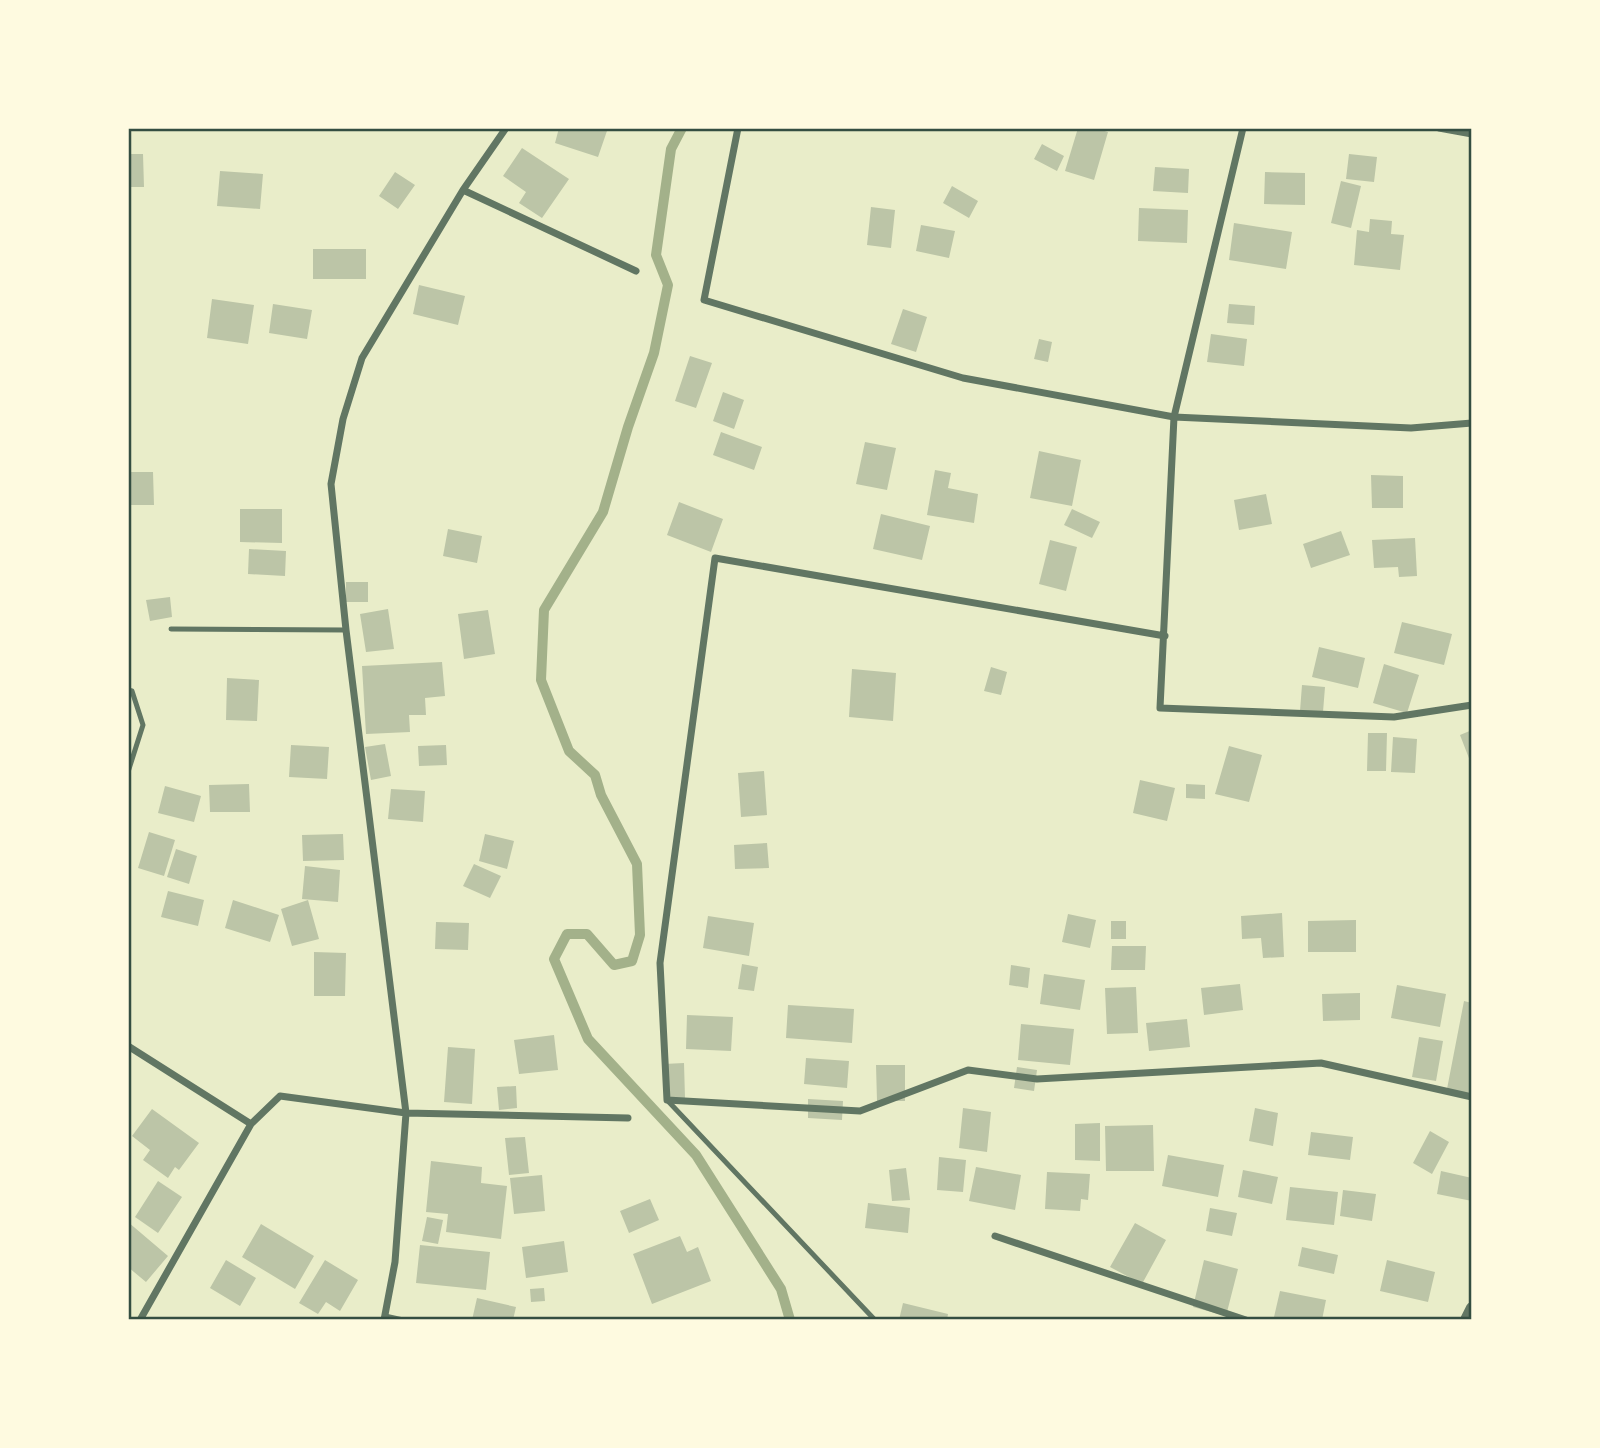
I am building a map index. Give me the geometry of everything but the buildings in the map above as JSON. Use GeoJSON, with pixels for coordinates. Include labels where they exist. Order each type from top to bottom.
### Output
{"type":"FeatureCollection","features":[{"type":"Feature","properties":{"kind":"street"},"geometry":{"type":"LineString","coordinates":[[385,1318],[395,1262],[406,1113],[346,630],[331,484],[343,419],[362,358],[463,190],[506,128]]}},
{"type":"Feature","properties":{"kind":"street"},"geometry":{"type":"LineString","coordinates":[[738,128],[704,300],[963,378],[1174,418],[1411,428],[1472,423]]}},
{"type":"Feature","properties":{"kind":"street"},"geometry":{"type":"LineString","coordinates":[[1243,128],[1174,418],[1160,708],[1394,717],[1472,705]]}},
{"type":"Feature","properties":{"kind":"street"},"geometry":{"type":"LineString","coordinates":[[1438,128],[1472,134]]}},
{"type":"Feature","properties":{"kind":"street"},"geometry":{"type":"LineString","coordinates":[[463,190],[636,271]]}},
{"type":"Feature","properties":{"kind":"street"},"geometry":{"type":"LineString","coordinates":[[1165,636],[715,558],[660,962],[667,1100],[860,1111],[968,1070],[1037,1079],[1321,1063],[1472,1097]]}},
{"type":"Feature","properties":{"kind":"street"},"geometry":{"type":"LineString","coordinates":[[128,1046],[251,1124]]}},
{"type":"Feature","properties":{"kind":"street"},"geometry":{"type":"LineString","coordinates":[[140,1320],[251,1124],[280,1096],[406,1113],[628,1118]]}},
{"type":"Feature","properties":{"kind":"street"},"geometry":{"type":"LineString","coordinates":[[995,1236],[1246,1320]]}},
{"type":"Feature","properties":{"kind":"street"},"geometry":{"type":"LineString","coordinates":[[1466,1320],[1472,1308]]}},
{"type":"Feature","properties":{"kind":"lane"},"geometry":{"type":"LineString","coordinates":[[172,629],[346,630]]}},
{"type":"Feature","properties":{"kind":"lane"},"geometry":{"type":"LineString","coordinates":[[128,690],[132,691],[143,725],[128,772]]}},
{"type":"Feature","properties":{"kind":"lane"},"geometry":{"type":"LineString","coordinates":[[667,1100],[875,1320]]}},
{"type":"Feature","properties":{"kind":"lane"},"geometry":{"type":"LineString","coordinates":[[385,1318],[403,1320]]}},
{"type":"Feature","properties":{"kind":"waterway"},"geometry":{"type":"LineString","coordinates":[[682,128],[671,149],[656,255],[668,285],[654,353],[628,427],[603,512],[544,610],[541,680],[569,751],[595,775],[601,795],[637,864],[640,935],[632,961],[614,965],[587,934],[567,934],[554,959],[588,1039],[696,1155],[781,1289],[790,1320]]}}]}
